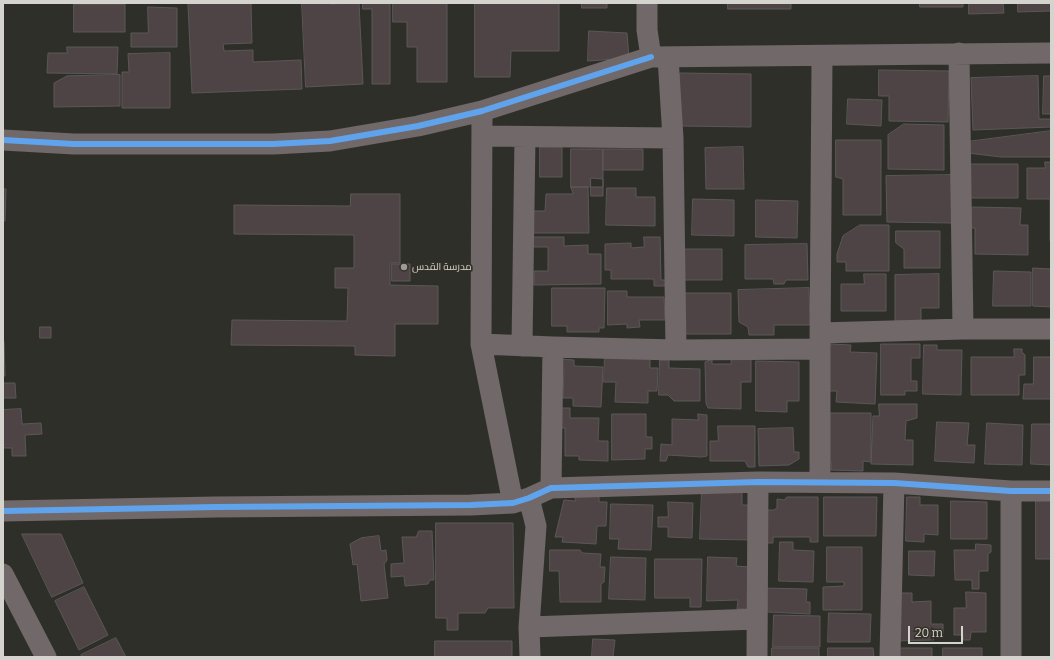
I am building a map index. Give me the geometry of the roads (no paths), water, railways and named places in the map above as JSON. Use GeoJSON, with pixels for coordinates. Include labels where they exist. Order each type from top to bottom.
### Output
{"type":"FeatureCollection","features":[{"type":"Feature","properties":{"kind":"street"},"geometry":{"type":"LineString","coordinates":[[647,3],[647,30],[660,57],[673,138],[676,350]]}},
{"type":"Feature","properties":{"kind":"street"},"geometry":{"type":"LineString","coordinates":[[959,53],[963,329]]}},
{"type":"Feature","properties":{"kind":"street"},"geometry":{"type":"LineString","coordinates":[[3,140],[74,144],[273,144],[330,141],[418,126],[482,112],[660,57],[1051,53]]}},
{"type":"Feature","properties":{"kind":"street"},"geometry":{"type":"LineString","coordinates":[[820,482],[822,56]]}},
{"type":"Feature","properties":{"kind":"street"},"geometry":{"type":"LineString","coordinates":[[482,112],[481,344],[521,500],[536,526],[529,627],[530,657]]}},
{"type":"Feature","properties":{"kind":"street"},"geometry":{"type":"LineString","coordinates":[[482,136],[673,138]]}},
{"type":"Feature","properties":{"kind":"street"},"geometry":{"type":"LineString","coordinates":[[522,346],[525,137]]}},
{"type":"Feature","properties":{"kind":"street"},"geometry":{"type":"LineString","coordinates":[[481,344],[676,350],[820,341],[963,329],[1051,329]]}},
{"type":"Feature","properties":{"kind":"street"},"geometry":{"type":"LineString","coordinates":[[551,488],[553,347]]}},
{"type":"Feature","properties":{"kind":"street"},"geometry":{"type":"LineString","coordinates":[[757,657],[758,482]]}},
{"type":"Feature","properties":{"kind":"street"},"geometry":{"type":"LineString","coordinates":[[3,511],[471,505],[521,500],[551,488],[758,482],[894,483],[1011,491],[1051,491]]}},
{"type":"Feature","properties":{"kind":"street"},"geometry":{"type":"LineString","coordinates":[[890,657],[894,483]]}},
{"type":"Feature","properties":{"kind":"street"},"geometry":{"type":"LineString","coordinates":[[1011,491],[1011,657]]}},
{"type":"Feature","properties":{"kind":"street"},"geometry":{"type":"LineString","coordinates":[[3,574],[46,657]]}},
{"type":"Feature","properties":{"kind":"street"},"geometry":{"type":"LineString","coordinates":[[529,627],[757,619]]}},
{"type":"Feature","properties":{"kind":"place","name":"مدرسة القدس"},"geometry":{"type":"Point","coordinates":[404,267]}}]}
